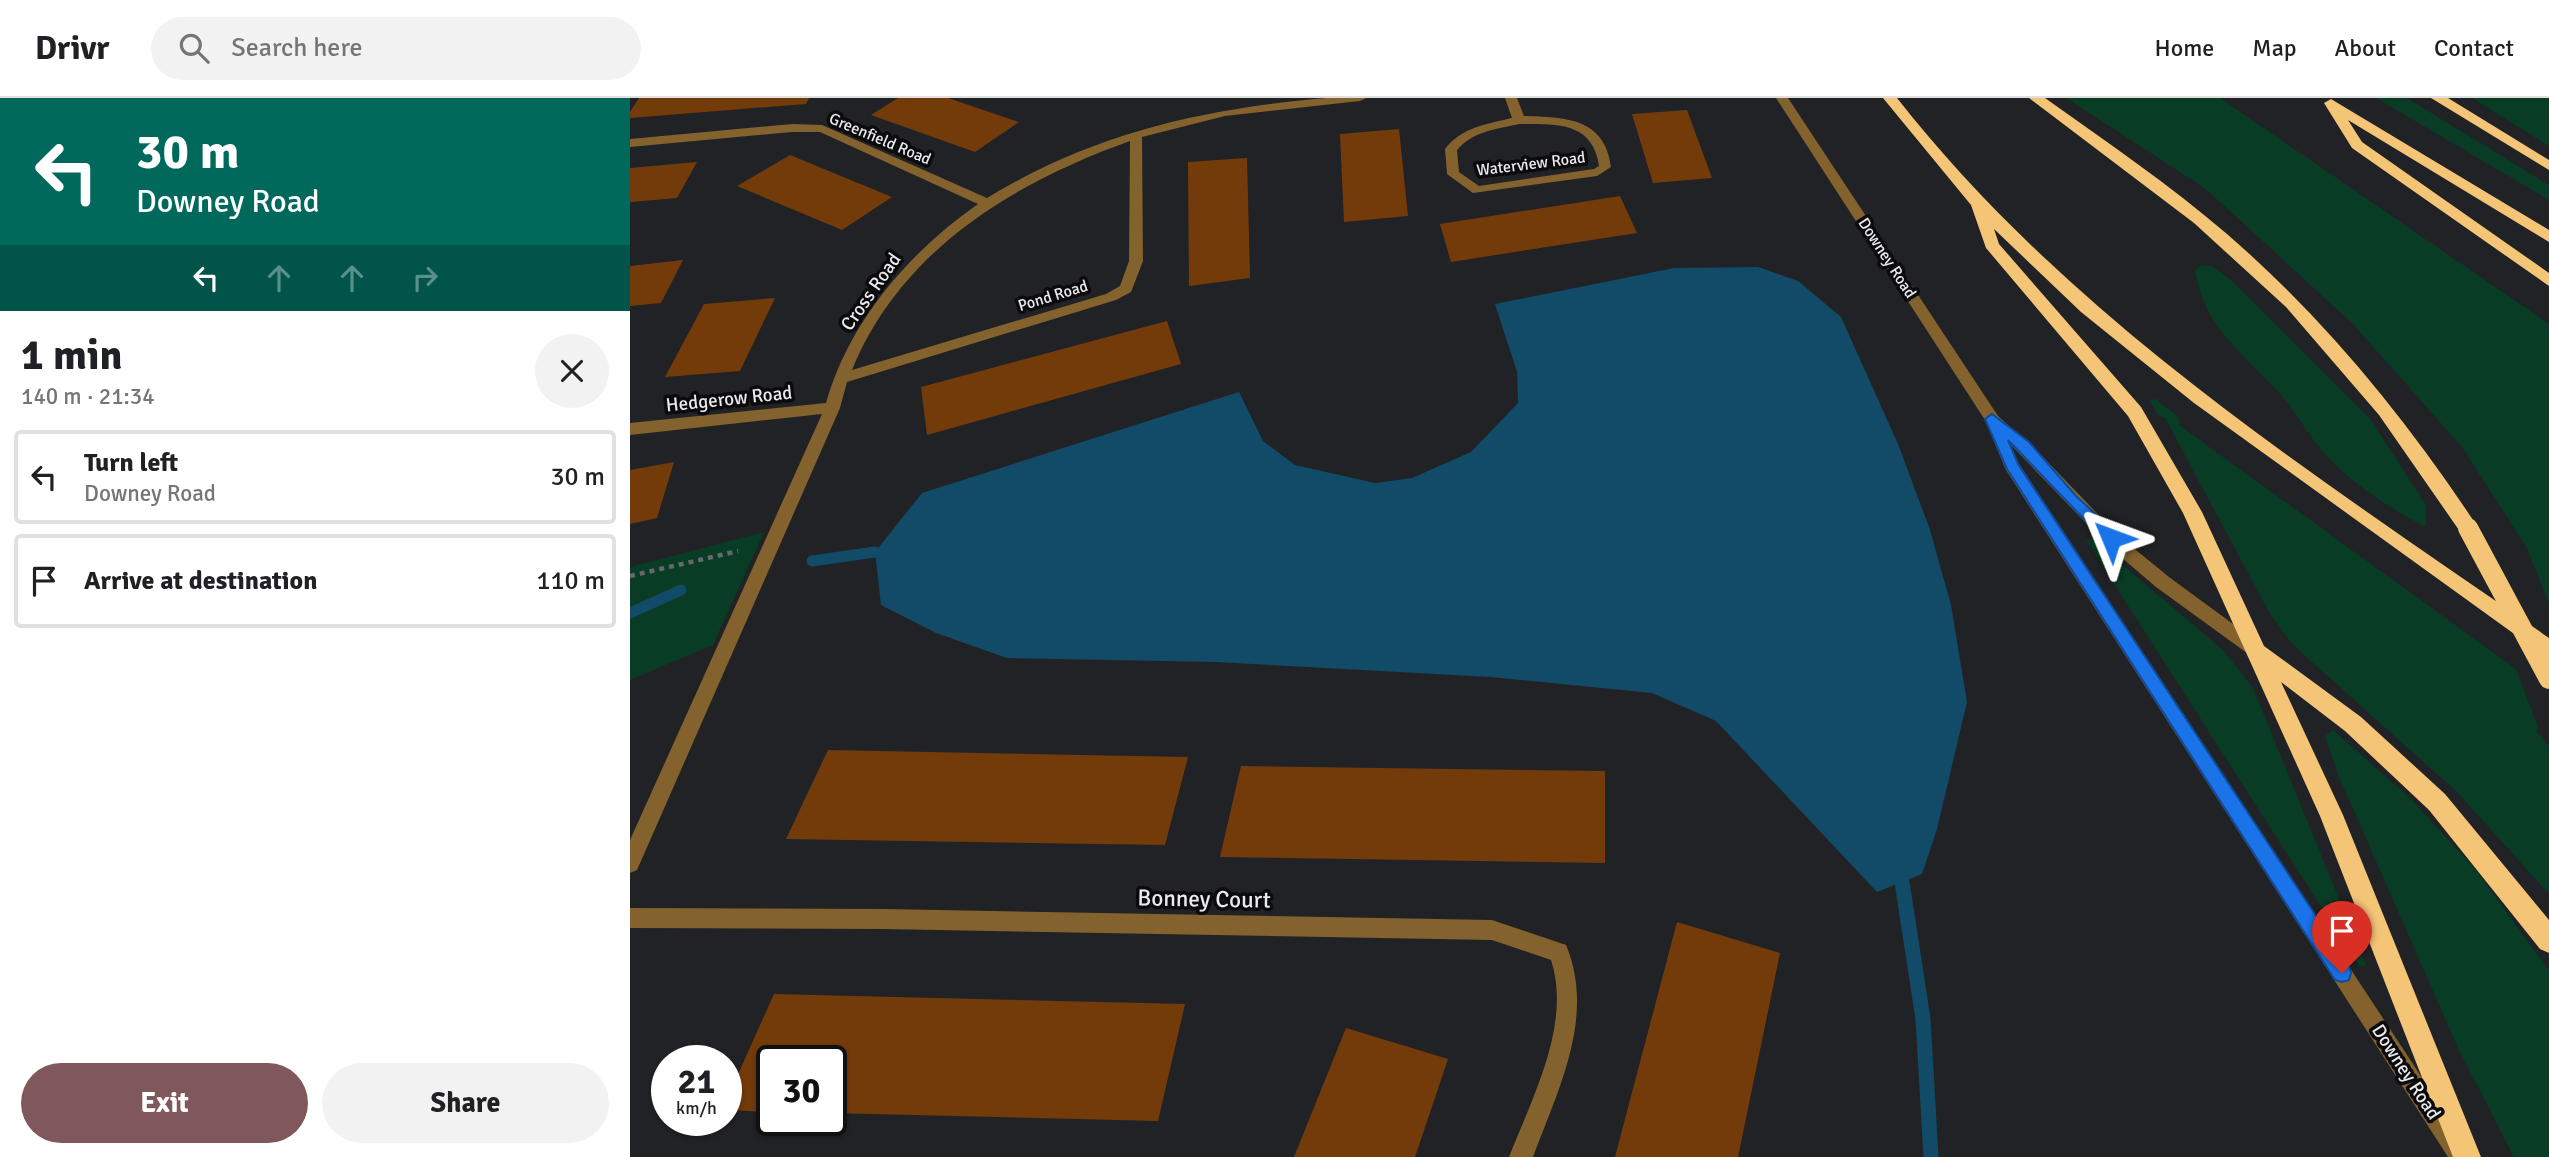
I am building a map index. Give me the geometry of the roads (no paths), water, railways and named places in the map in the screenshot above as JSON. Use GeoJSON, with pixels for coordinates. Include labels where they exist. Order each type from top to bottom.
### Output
{"type":"FeatureCollection","features":[{"type":"Feature","properties":{"kind":"highway"},"geometry":{"type":"LineString","coordinates":[[1891,98],[1977,201],[2093,314],[2239,429],[2549,650]]}},
{"type":"Feature","properties":{"kind":"highway"},"geometry":{"type":"LineString","coordinates":[[2036,98],[2177,201],[2271,283],[2325,338],[2379,401],[2431,470],[2511,603],[2549,679]]}},
{"type":"Feature","properties":{"kind":"highway"},"geometry":{"type":"LineString","coordinates":[[2438,98],[2549,166]]}},
{"type":"Feature","properties":{"kind":"highway"},"geometry":{"type":"LineString","coordinates":[[2327,101],[2549,237]]}},
{"type":"Feature","properties":{"kind":"highway"},"geometry":{"type":"LineString","coordinates":[[2327,101],[2357,145],[2549,281]]}},
{"type":"Feature","properties":{"kind":"highway"},"geometry":{"type":"LineString","coordinates":[[1977,201],[1992,245],[2114,385],[2153,441],[2192,512],[2332,815],[2464,1157]]}},
{"type":"Feature","properties":{"kind":"highway"},"geometry":{"type":"LineString","coordinates":[[2258,652],[2353,724],[2437,802],[2549,940]]}},
{"type":"Feature","properties":{"kind":"street","name":"Cross Road"},"geometry":{"type":"LineString","coordinates":[[630,863],[832,408],[839,379],[870,320],[918,258],[987,202],[1051,168],[1136,135],[1209,115],[1360,98]]}},
{"type":"Feature","properties":{"kind":"street"},"geometry":{"type":"LineString","coordinates":[[1511,98],[1519,120]]}},
{"type":"Feature","properties":{"kind":"street","name":"Downey Road"},"geometry":{"type":"LineString","coordinates":[[1782,98],[1992,419],[2012,466],[2464,1157]]}},
{"type":"Feature","properties":{"kind":"street","name":"Waterview Road"},"geometry":{"type":"LineString","coordinates":[[1519,120],[1574,123],[1600,144],[1605,156],[1605,167],[1597,172],[1477,190],[1453,174],[1451,149],[1457,141],[1468,133],[1519,120]]}},
{"type":"Feature","properties":{"kind":"street","name":"Greenfield Road"},"geometry":{"type":"LineString","coordinates":[[630,143],[792,128],[822,129],[987,202]]}},
{"type":"Feature","properties":{"kind":"street","name":"Pond Road"},"geometry":{"type":"LineString","coordinates":[[839,379],[1111,297],[1126,289],[1136,261],[1136,135]]}},
{"type":"Feature","properties":{"kind":"street","name":"Hedgerow Road"},"geometry":{"type":"LineString","coordinates":[[630,429],[832,408]]}},
{"type":"Feature","properties":{"kind":"street","name":"Downey Road"},"geometry":{"type":"LineString","coordinates":[[1992,419],[2024,446],[2071,500],[2131,557],[2258,652]]}},
{"type":"Feature","properties":{"kind":"street","name":"Bonney Court"},"geometry":{"type":"LineString","coordinates":[[630,918],[898,919],[1492,930],[1559,952],[1566,965],[1567,1028],[1521,1157]]}},
{"type":"Feature","properties":{"kind":"water"},"geometry":{"type":"Polygon","coordinates":[[[1758,267],[1798,281],[1841,317],[1898,444],[1930,530],[1951,605],[1967,702],[1937,829],[1922,874],[1877,892],[1716,721],[1652,693],[1490,677],[1215,662],[1007,658],[936,633],[881,605],[875,552],[922,493],[1239,392],[1263,441],[1295,465],[1375,483],[1412,478],[1471,452],[1518,403],[1517,372],[1495,304],[1674,268],[1758,267]]]}},
{"type":"Feature","properties":{"kind":"waterway"},"geometry":{"type":"LineString","coordinates":[[812,561],[875,552]]}},
{"type":"Feature","properties":{"kind":"waterway"},"geometry":{"type":"LineString","coordinates":[[630,613],[681,590]]}},
{"type":"Feature","properties":{"kind":"waterway"},"geometry":{"type":"LineString","coordinates":[[1902,882],[1923,1019],[1931,1157]]}}]}
